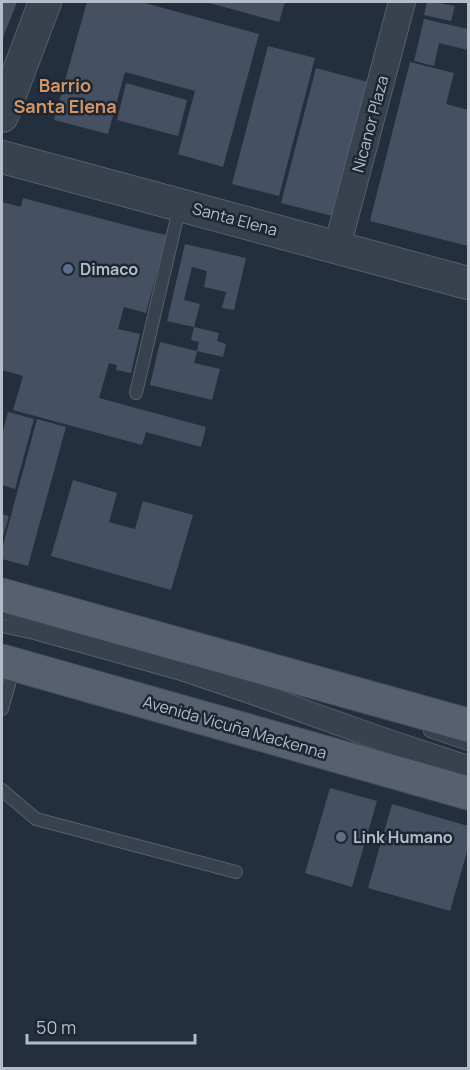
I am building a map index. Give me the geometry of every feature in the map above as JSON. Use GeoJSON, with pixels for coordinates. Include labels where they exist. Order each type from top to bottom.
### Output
{"type":"FeatureCollection","features":[{"type":"Feature","properties":{"kind":"main road"},"geometry":{"type":"LineString","coordinates":[[2,595],[468,725]]}},
{"type":"Feature","properties":{"kind":"main road","name":"Avenida Vicuña Mackenna"},"geometry":{"type":"LineString","coordinates":[[8,663],[468,793]]}},
{"type":"Feature","properties":{"kind":"street"},"geometry":{"type":"LineString","coordinates":[[2,116],[45,2]]}},
{"type":"Feature","properties":{"kind":"street","name":"Nicanor Plaza"},"geometry":{"type":"LineString","coordinates":[[337,247],[402,2]]}},
{"type":"Feature","properties":{"kind":"street","name":"Santa Elena"},"geometry":{"type":"LineString","coordinates":[[2,157],[468,283]]}},
{"type":"Feature","properties":{"kind":"lane"},"geometry":{"type":"LineString","coordinates":[[136,393],[180,204]]}},
{"type":"Feature","properties":{"kind":"lane"},"geometry":{"type":"LineString","coordinates":[[2,613],[179,663],[468,762]]}},
{"type":"Feature","properties":{"kind":"lane"},"geometry":{"type":"LineString","coordinates":[[2,626],[181,674],[468,774]]}},
{"type":"Feature","properties":{"kind":"lane"},"geometry":{"type":"LineString","coordinates":[[2,709],[8,663]]}},
{"type":"Feature","properties":{"kind":"lane"},"geometry":{"type":"LineString","coordinates":[[320,684],[396,718]]}},
{"type":"Feature","properties":{"kind":"lane"},"geometry":{"type":"LineString","coordinates":[[415,725],[468,744]]}},
{"type":"Feature","properties":{"kind":"lane"},"geometry":{"type":"LineString","coordinates":[[2,790],[36,819],[236,872]]}},
{"type":"Feature","properties":{"kind":"building"},"geometry":{"type":"Polygon","coordinates":[[[2,2],[17,2],[2,40],[2,2]]]}},
{"type":"Feature","properties":{"kind":"building"},"geometry":{"type":"Polygon","coordinates":[[[87,2],[141,2],[259,34],[223,167],[178,154],[195,91],[125,72],[108,134],[54,120],[87,2]]]}},
{"type":"Feature","properties":{"kind":"building"},"geometry":{"type":"Polygon","coordinates":[[[206,2],[285,2],[279,22],[206,2]]]}},
{"type":"Feature","properties":{"kind":"building"},"geometry":{"type":"Polygon","coordinates":[[[427,2],[455,6],[451,21],[424,15],[427,2]]]}},
{"type":"Feature","properties":{"kind":"building"},"geometry":{"type":"Polygon","coordinates":[[[424,19],[468,29],[468,50],[439,43],[434,66],[414,61],[424,19]]]}},
{"type":"Feature","properties":{"kind":"building"},"geometry":{"type":"Polygon","coordinates":[[[268,46],[315,58],[279,196],[232,184],[268,46]]]}},
{"type":"Feature","properties":{"kind":"building"},"geometry":{"type":"Polygon","coordinates":[[[410,62],[454,73],[446,104],[468,110],[468,246],[370,221],[410,62]]]}},
{"type":"Feature","properties":{"kind":"building"},"geometry":{"type":"Polygon","coordinates":[[[316,68],[379,85],[345,219],[281,203],[316,68]]]}},
{"type":"Feature","properties":{"kind":"building"},"geometry":{"type":"Polygon","coordinates":[[[126,83],[187,100],[178,136],[117,120],[126,83]]]}},
{"type":"Feature","properties":{"kind":"building","name":"Dimaco"},"geometry":{"type":"Polygon","coordinates":[[[23,198],[167,235],[146,313],[124,307],[118,329],[140,334],[131,373],[116,370],[117,365],[109,363],[99,398],[206,427],[201,447],[146,432],[142,445],[13,410],[23,376],[2,370],[2,202],[21,207],[23,198]]]}},
{"type":"Feature","properties":{"kind":"building"},"geometry":{"type":"Polygon","coordinates":[[[185,244],[246,258],[234,310],[222,308],[226,292],[204,287],[207,271],[192,267],[184,300],[200,304],[194,327],[167,321],[185,244]]]}},
{"type":"Feature","properties":{"kind":"building"},"geometry":{"type":"Polygon","coordinates":[[[194,327],[219,333],[217,341],[226,344],[223,357],[197,351],[199,342],[191,340],[194,327]]]}},
{"type":"Feature","properties":{"kind":"building"},"geometry":{"type":"Polygon","coordinates":[[[160,342],[197,351],[194,363],[220,369],[212,400],[150,385],[160,342]]]}},
{"type":"Feature","properties":{"kind":"building"},"geometry":{"type":"Polygon","coordinates":[[[8,412],[34,419],[15,489],[2,485],[2,435],[8,412]]]}},
{"type":"Feature","properties":{"kind":"building"},"geometry":{"type":"Polygon","coordinates":[[[37,419],[66,427],[28,566],[2,559],[2,549],[37,419]]]}},
{"type":"Feature","properties":{"kind":"building"},"geometry":{"type":"Polygon","coordinates":[[[73,480],[117,493],[109,522],[135,529],[143,501],[193,515],[171,590],[51,556],[73,480]]]}},
{"type":"Feature","properties":{"kind":"building"},"geometry":{"type":"Polygon","coordinates":[[[2,514],[9,516],[2,540],[2,514]]]}},
{"type":"Feature","properties":{"kind":"building","name":"Link Humano"},"geometry":{"type":"Polygon","coordinates":[[[330,788],[377,801],[352,887],[305,873],[330,788]]]}},
{"type":"Feature","properties":{"kind":"building"},"geometry":{"type":"Polygon","coordinates":[[[392,804],[468,826],[468,848],[450,911],[368,888],[392,804]]]}},
{"type":"Feature","properties":{"kind":"place","name":"Dimaco"},"geometry":{"type":"Point","coordinates":[68,269]}},
{"type":"Feature","properties":{"kind":"place","name":"Link Humano"},"geometry":{"type":"Point","coordinates":[341,837]}},
{"type":"Feature","properties":{"kind":"district","name":"Barrio Santa Elena"},"geometry":{"type":"Point","coordinates":[65,96]}}]}
